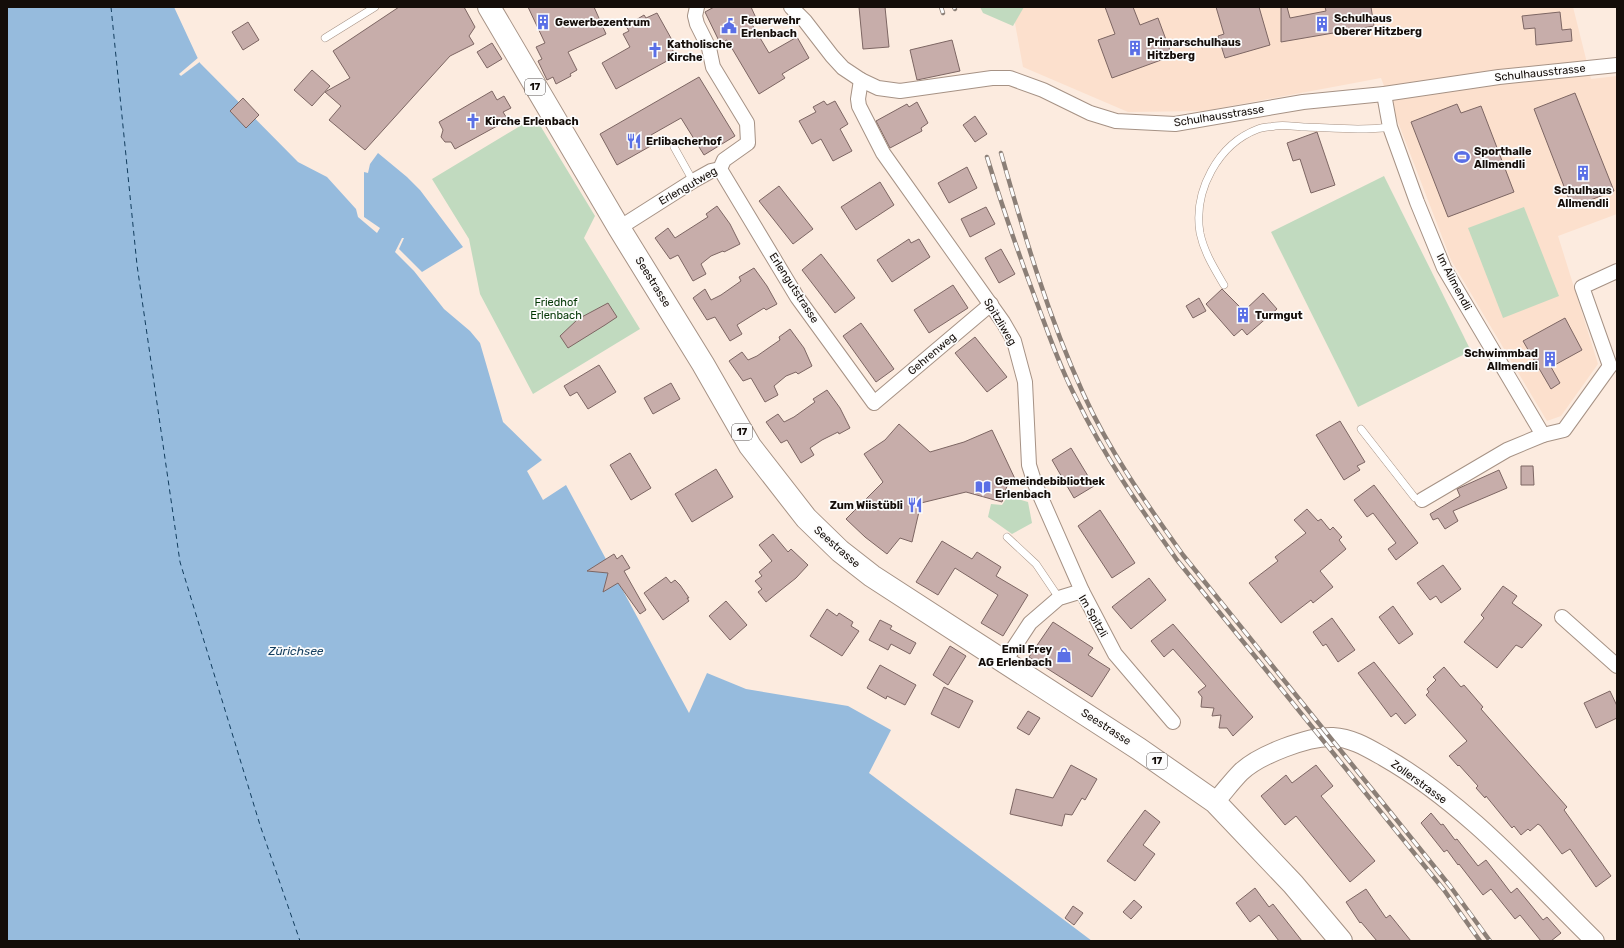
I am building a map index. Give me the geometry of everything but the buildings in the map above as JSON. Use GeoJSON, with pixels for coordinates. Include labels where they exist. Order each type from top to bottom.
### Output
{"type":"FeatureCollection","features":[{"type":"Feature","properties":{"kind":"main road","name":"Seestrasse"},"geometry":{"type":"LineString","coordinates":[[490,7],[619,228],[699,358],[750,446],[806,518],[840,551],[872,576],[1139,749],[1215,802],[1293,884],[1340,941]]}},
{"type":"Feature","properties":{"kind":"street","name":"Erlengutweg"},"geometry":{"type":"LineString","coordinates":[[619,228],[693,181],[712,171],[720,169],[724,160],[748,143],[746,123],[713,67],[709,48],[697,24],[695,16],[697,7]]}},
{"type":"Feature","properties":{"kind":"street","name":"Schulhausstrasse"},"geometry":{"type":"LineString","coordinates":[[791,7],[805,21],[843,68],[861,80],[878,88],[900,91],[992,78],[1010,78],[1041,89],[1090,113],[1116,121],[1175,124],[1303,102],[1384,94],[1499,77],[1617,65]]}},
{"type":"Feature","properties":{"kind":"street","name":"Spitzliweg"},"geometry":{"type":"LineString","coordinates":[[861,80],[858,99],[859,106],[883,153],[991,304],[1014,341],[1021,362],[1025,382],[1030,465],[1035,484],[1082,591]]}},
{"type":"Feature","properties":{"kind":"street","name":"Im Allmendli"},"geometry":{"type":"LineString","coordinates":[[1384,94],[1390,127],[1417,202],[1444,268],[1543,435]]}},
{"type":"Feature","properties":{"kind":"street","name":"Erlengutstrasse"},"geometry":{"type":"LineString","coordinates":[[720,169],[797,297],[874,404]]}},
{"type":"Feature","properties":{"kind":"street"},"geometry":{"type":"LineString","coordinates":[[1422,500],[1507,450],[1543,435],[1564,430],[1613,367],[1582,287],[1617,271]]}},
{"type":"Feature","properties":{"kind":"street","name":"Gehrenweg"},"geometry":{"type":"LineString","coordinates":[[874,404],[991,304]]}},
{"type":"Feature","properties":{"kind":"street","name":"Im Spitzli"},"geometry":{"type":"LineString","coordinates":[[1005,661],[1030,623],[1059,598],[1082,591],[1115,654],[1173,722]]}},
{"type":"Feature","properties":{"kind":"street"},"geometry":{"type":"LineString","coordinates":[[1562,617],[1617,666]]}},
{"type":"Feature","properties":{"kind":"street","name":"Zollerstrasse"},"geometry":{"type":"LineString","coordinates":[[1215,802],[1242,771],[1272,753],[1300,742],[1334,737],[1360,744],[1405,769],[1472,821],[1595,941]]}},
{"type":"Feature","properties":{"kind":"lane"},"geometry":{"type":"LineString","coordinates":[[325,38],[375,7]]}},
{"type":"Feature","properties":{"kind":"lane"},"geometry":{"type":"LineString","coordinates":[[1224,285],[1210,263],[1200,232],[1199,214],[1202,196],[1209,176],[1229,147],[1241,138],[1258,129],[1278,126],[1373,130],[1390,127]]}},
{"type":"Feature","properties":{"kind":"lane"},"geometry":{"type":"LineString","coordinates":[[674,147],[693,181]]}},
{"type":"Feature","properties":{"kind":"lane"},"geometry":{"type":"LineString","coordinates":[[1361,429],[1416,498],[1422,500]]}},
{"type":"Feature","properties":{"kind":"lane"},"geometry":{"type":"LineString","coordinates":[[1007,537],[1036,564],[1059,598]]}},
{"type":"Feature","properties":{"kind":"shaded area"},"geometry":{"type":"Polygon","coordinates":[[[1012,7],[1573,7],[1591,79],[1617,76],[1617,214],[1558,236],[1598,364],[1561,416],[1547,421],[1451,260],[1381,78],[1204,111],[1128,112],[1023,67],[1012,7]]]}},
{"type":"Feature","properties":{"kind":"green space"},"geometry":{"type":"Polygon","coordinates":[[[980,7],[1024,7],[1013,26],[983,13],[980,7]]]}},
{"type":"Feature","properties":{"kind":"green space","name":"Friedhof Erlenbach"},"geometry":{"type":"Polygon","coordinates":[[[535,117],[595,216],[584,238],[640,329],[533,394],[480,294],[469,239],[432,179],[535,117]]]}},
{"type":"Feature","properties":{"kind":"green space"},"geometry":{"type":"Polygon","coordinates":[[[1384,176],[1471,351],[1358,407],[1271,232],[1384,176]]]}},
{"type":"Feature","properties":{"kind":"green space"},"geometry":{"type":"Polygon","coordinates":[[[1524,207],[1559,296],[1503,318],[1468,228],[1524,207]]]}},
{"type":"Feature","properties":{"kind":"green space"},"geometry":{"type":"Polygon","coordinates":[[[1008,496],[1028,502],[1032,523],[1012,534],[988,517],[991,504],[1002,505],[1008,496]]]}},
{"type":"Feature","properties":{"kind":"water","name":"Zürichsee"},"geometry":{"type":"Polygon","coordinates":[[[7,7],[174,7],[200,63],[298,162],[327,177],[356,209],[358,217],[377,233],[380,228],[364,217],[364,172],[368,173],[370,164],[378,153],[407,177],[420,190],[463,247],[422,272],[399,249],[404,238],[402,238],[395,252],[414,271],[444,309],[470,331],[480,343],[503,422],[542,460],[527,471],[543,500],[566,485],[689,713],[707,673],[746,689],[848,706],[891,730],[869,773],[1092,941],[7,941],[7,7]]]}},
{"type":"Feature","properties":{"kind":"pier"},"geometry":{"type":"Polygon","coordinates":[[[199,57],[201,61],[181,76],[179,74],[199,57]]]}},
{"type":"Feature","properties":{"kind":"ferry route"},"geometry":{"type":"LineString","coordinates":[[111,7],[137,265],[180,562],[260,825],[300,941]]}},
{"type":"Feature","properties":{"kind":"railway"},"geometry":{"type":"LineString","coordinates":[[941,7],[943,13]]}},
{"type":"Feature","properties":{"kind":"railway"},"geometry":{"type":"LineString","coordinates":[[1001,153],[1028,244],[1048,305],[1070,364],[1093,414],[1116,456],[1183,555],[1450,886],[1490,941]]}},
{"type":"Feature","properties":{"kind":"railway"},"geometry":{"type":"LineString","coordinates":[[987,157],[1017,249],[1050,339],[1070,387],[1098,440],[1123,481],[1177,560],[1444,890],[1480,941]]}},
{"type":"Feature","properties":{"kind":"place","name":"Gewerbezentrum"},"geometry":{"type":"Point","coordinates":[543,22]}},
{"type":"Feature","properties":{"kind":"place","name":"Schulhaus Oberer Hitzberg"},"geometry":{"type":"Point","coordinates":[1322,24]}},
{"type":"Feature","properties":{"kind":"place","name":"Feuerwehr Erlenbach"},"geometry":{"type":"Point","coordinates":[729,26]}},
{"type":"Feature","properties":{"kind":"place","name":"Primarschulhaus Hitzberg"},"geometry":{"type":"Point","coordinates":[1135,48]}},
{"type":"Feature","properties":{"kind":"place","name":"Katholische Kirche"},"geometry":{"type":"Point","coordinates":[655,50]}},
{"type":"Feature","properties":{"kind":"place","name":"Kirche Erlenbach"},"geometry":{"type":"Point","coordinates":[473,121]}},
{"type":"Feature","properties":{"kind":"place","name":"Erlibacherhof"},"geometry":{"type":"Point","coordinates":[634,141]}},
{"type":"Feature","properties":{"kind":"place","name":"Sporthalle Allmendli"},"geometry":{"type":"Point","coordinates":[1462,157]}},
{"type":"Feature","properties":{"kind":"place","name":"Schulhaus Allmendli"},"geometry":{"type":"Point","coordinates":[1583,173]}},
{"type":"Feature","properties":{"kind":"place","name":"Turmgut"},"geometry":{"type":"Point","coordinates":[1243,315]}},
{"type":"Feature","properties":{"kind":"place","name":"Schwimmbad Allmendli"},"geometry":{"type":"Point","coordinates":[1550,359]}},
{"type":"Feature","properties":{"kind":"place","name":"Gemeindebibliothek Erlenbach"},"geometry":{"type":"Point","coordinates":[983,487]}},
{"type":"Feature","properties":{"kind":"place","name":"Zum Wiistübli"},"geometry":{"type":"Point","coordinates":[915,505]}},
{"type":"Feature","properties":{"kind":"place","name":"Emil Frey AG Erlenbach"},"geometry":{"type":"Point","coordinates":[1064,655]}}]}
